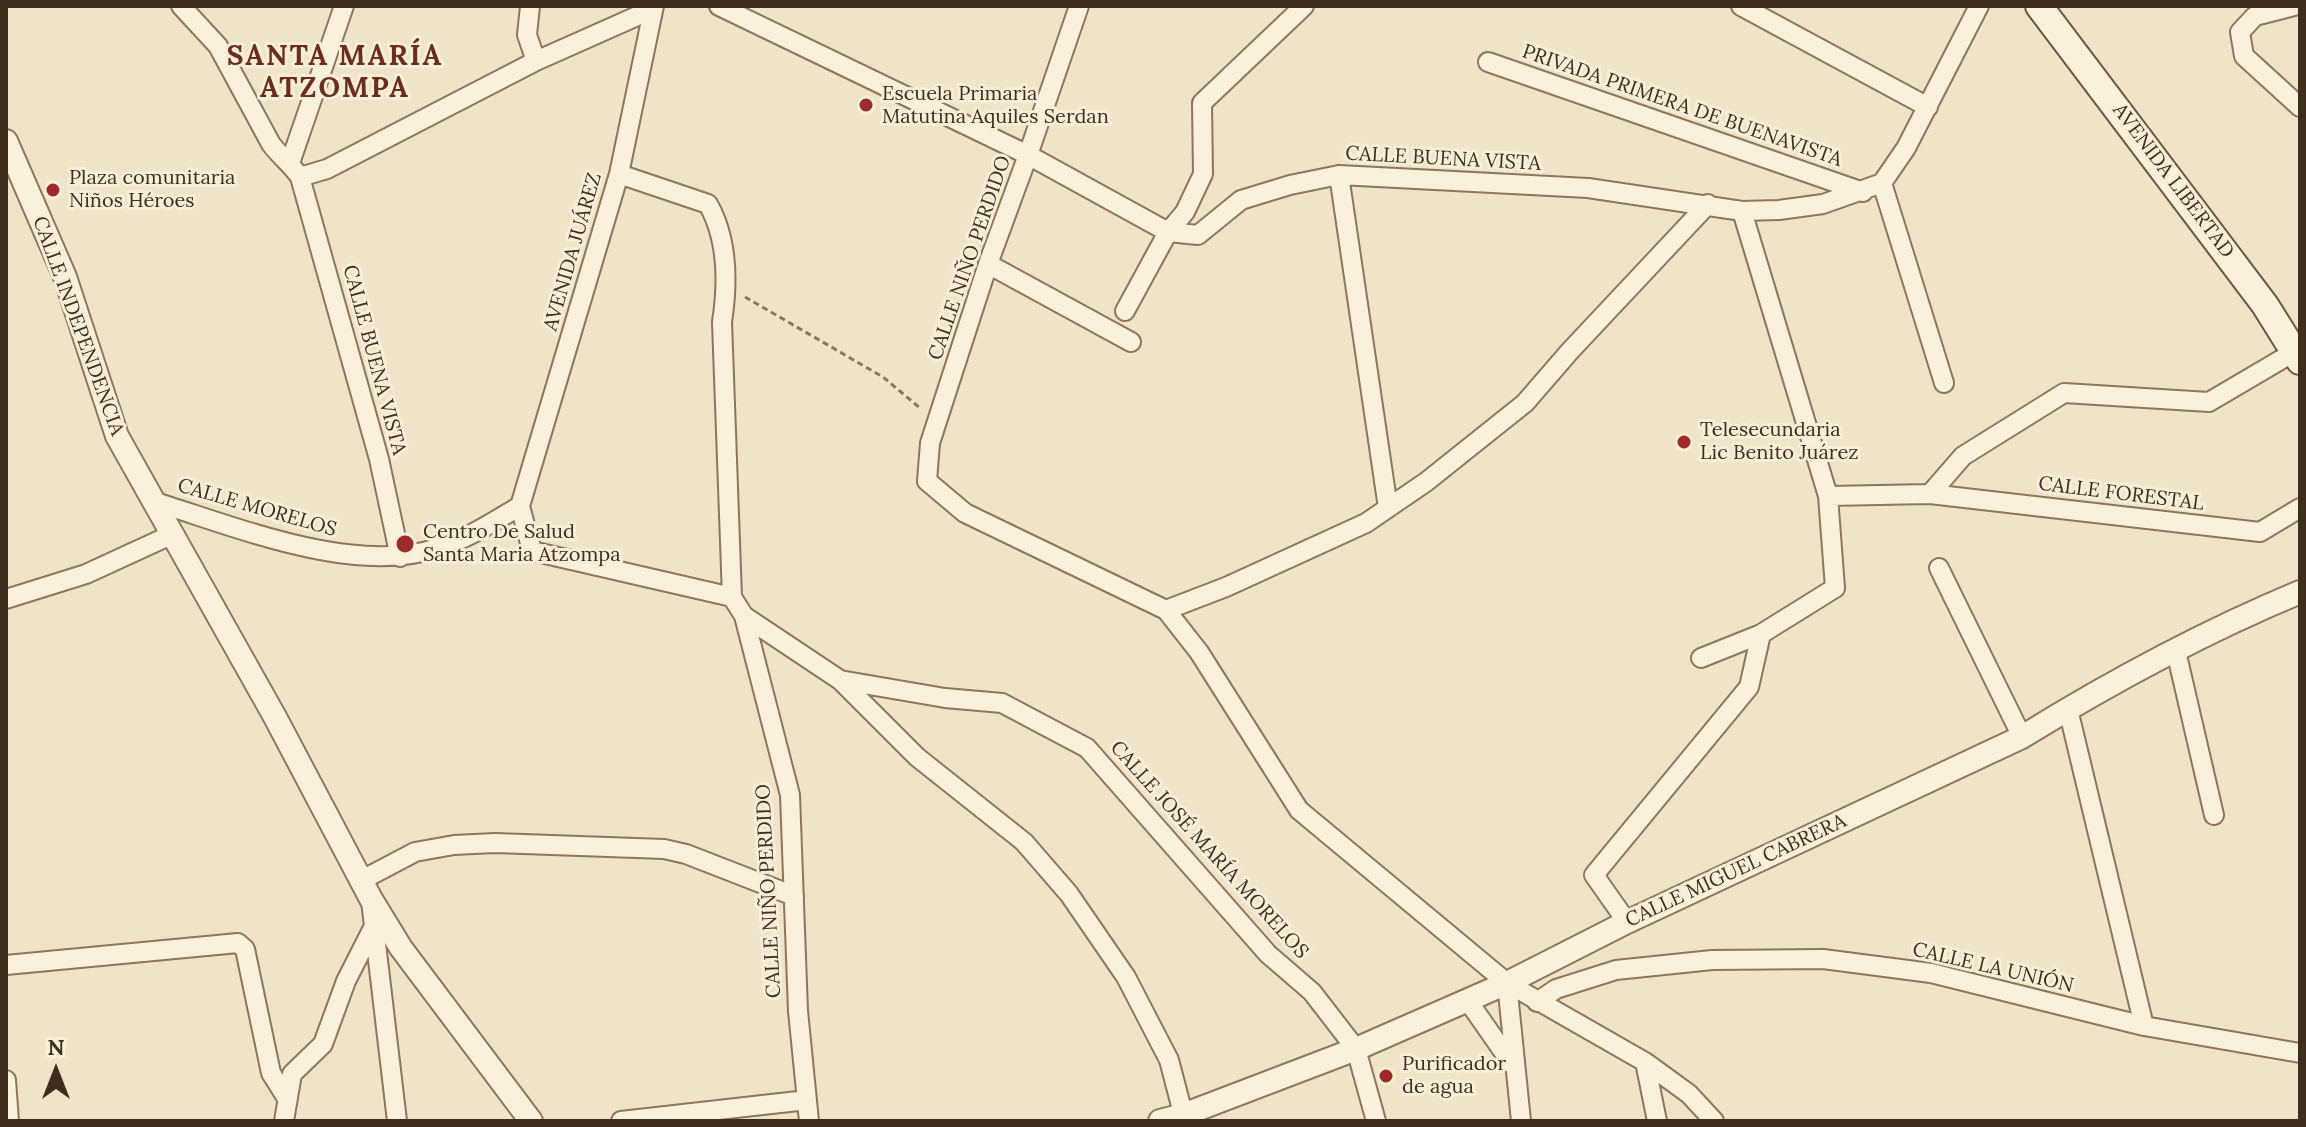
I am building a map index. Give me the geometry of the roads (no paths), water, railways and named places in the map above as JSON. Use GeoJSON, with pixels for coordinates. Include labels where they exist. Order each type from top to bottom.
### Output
{"type":"FeatureCollection","features":[{"type":"Feature","properties":{"kind":"main road","name":"AVENIDA LIBERTAD"},"geometry":{"type":"LineString","coordinates":[[2039,6],[2256,293],[2297,357]]}},
{"type":"Feature","properties":{"kind":"street","name":"CALLE BUENA VISTA"},"geometry":{"type":"LineString","coordinates":[[181,6],[218,46],[271,144],[295,170],[379,459],[400,557]]}},
{"type":"Feature","properties":{"kind":"street"},"geometry":{"type":"LineString","coordinates":[[344,6],[295,170],[327,169],[536,61],[654,8]]}},
{"type":"Feature","properties":{"kind":"street"},"geometry":{"type":"LineString","coordinates":[[530,6],[527,35],[536,61]]}},
{"type":"Feature","properties":{"kind":"street"},"geometry":{"type":"LineString","coordinates":[[719,6],[1028,155],[1168,232]]}},
{"type":"Feature","properties":{"kind":"street","name":"CALLE NIÑO PERDIDO"},"geometry":{"type":"LineString","coordinates":[[1079,6],[988,264],[930,443],[927,481],[965,513],[1166,610]]}},
{"type":"Feature","properties":{"kind":"street"},"geometry":{"type":"LineString","coordinates":[[1125,311],[1168,232],[1185,212],[1203,174],[1202,103],[1304,6]]}},
{"type":"Feature","properties":{"kind":"street"},"geometry":{"type":"LineString","coordinates":[[1741,6],[1928,107]]}},
{"type":"Feature","properties":{"kind":"street"},"geometry":{"type":"LineString","coordinates":[[1944,383],[1882,183],[1906,148],[1979,6]]}},
{"type":"Feature","properties":{"kind":"street"},"geometry":{"type":"LineString","coordinates":[[2294,6],[2255,16],[2240,32],[2244,56],[2300,107]]}},
{"type":"Feature","properties":{"kind":"street","name":"AVENIDA JUÁREZ"},"geometry":{"type":"LineString","coordinates":[[520,506],[619,174],[654,8]]}},
{"type":"Feature","properties":{"kind":"street","name":"PRIVADA PRIMERA DE BUENAVISTA"},"geometry":{"type":"LineString","coordinates":[[1488,62],[1863,192]]}},
{"type":"Feature","properties":{"kind":"street","name":"CALLE INDEPENDENCIA"},"geometry":{"type":"LineString","coordinates":[[6,141],[65,277],[117,436],[275,717],[365,890],[401,948],[531,1121]]}},
{"type":"Feature","properties":{"kind":"street"},"geometry":{"type":"LineString","coordinates":[[619,174],[708,204],[718,222],[728,287],[723,338],[732,597],[744,616],[840,680],[917,757],[1024,842],[1069,894],[1126,977],[1169,1060],[1184,1118]]}},
{"type":"Feature","properties":{"kind":"street","name":"CALLE BUENA VISTA"},"geometry":{"type":"LineString","coordinates":[[1168,232],[1198,235],[1241,200],[1290,185],[1339,175],[1588,188],[1742,211],[1823,204],[1882,183]]}},
{"type":"Feature","properties":{"kind":"street"},"geometry":{"type":"LineString","coordinates":[[1339,175],[1388,508]]}},
{"type":"Feature","properties":{"kind":"street"},"geometry":{"type":"LineString","coordinates":[[1708,204],[1525,403],[1426,482],[1366,523],[1226,587],[1166,610],[1199,652],[1299,810],[1507,983],[1645,1062],[1689,1094],[1714,1121]]}},
{"type":"Feature","properties":{"kind":"street"},"geometry":{"type":"LineString","coordinates":[[1701,658],[1761,634],[1835,588],[1828,496],[1742,211]]}},
{"type":"Feature","properties":{"kind":"street"},"geometry":{"type":"LineString","coordinates":[[988,264],[1131,342]]}},
{"type":"Feature","properties":{"kind":"street"},"geometry":{"type":"LineString","coordinates":[[1930,494],[1963,456],[2064,393],[2209,402],[2297,357]]}},
{"type":"Feature","properties":{"kind":"street","name":"CALLE FORESTAL"},"geometry":{"type":"LineString","coordinates":[[1828,496],[1930,494],[2260,532],[2300,508]]}},
{"type":"Feature","properties":{"kind":"street","name":"CALLE MORELOS"},"geometry":{"type":"LineString","coordinates":[[152,501],[293,544],[346,555],[400,557],[463,539],[520,506]]}},
{"type":"Feature","properties":{"kind":"street"},"geometry":{"type":"LineString","coordinates":[[520,506],[532,551],[732,597]]}},
{"type":"Feature","properties":{"kind":"street"},"geometry":{"type":"LineString","coordinates":[[6,599],[86,574],[173,534]]}},
{"type":"Feature","properties":{"kind":"street"},"geometry":{"type":"LineString","coordinates":[[1939,568],[2022,737]]}},
{"type":"Feature","properties":{"kind":"street","name":"CALLE MIGUEL CABRERA"},"geometry":{"type":"LineString","coordinates":[[1160,1121],[1184,1118],[1356,1049],[1507,983],[1627,922],[2022,737],[2176,651],[2300,592]]}},
{"type":"Feature","properties":{"kind":"street","name":"CALLE NIÑO PERDIDO"},"geometry":{"type":"LineString","coordinates":[[744,616],[790,795],[798,1011],[809,1121]]}},
{"type":"Feature","properties":{"kind":"street"},"geometry":{"type":"LineString","coordinates":[[1627,922],[1594,875],[1749,687],[1761,634]]}},
{"type":"Feature","properties":{"kind":"street"},"geometry":{"type":"LineString","coordinates":[[2176,651],[2214,815]]}},
{"type":"Feature","properties":{"kind":"street","name":"CALLE JOSÉ MARÍA MORELOS"},"geometry":{"type":"LineString","coordinates":[[840,680],[945,698],[1002,703],[1087,748],[1268,954],[1312,992],[1356,1049],[1376,1121]]}},
{"type":"Feature","properties":{"kind":"street"},"geometry":{"type":"LineString","coordinates":[[2068,709],[2144,1026]]}},
{"type":"Feature","properties":{"kind":"street"},"geometry":{"type":"LineString","coordinates":[[397,1121],[374,926],[365,890],[415,852],[454,845],[495,843],[664,849],[686,854],[794,896]]}},
{"type":"Feature","properties":{"kind":"street"},"geometry":{"type":"LineString","coordinates":[[284,1121],[292,1074],[323,1044],[346,981],[374,926]]}},
{"type":"Feature","properties":{"kind":"street"},"geometry":{"type":"LineString","coordinates":[[6,965],[238,943],[245,949],[271,1073],[286,1097]]}},
{"type":"Feature","properties":{"kind":"street","name":"CALLE LA UNIÓN"},"geometry":{"type":"LineString","coordinates":[[1537,1002],[1556,989],[1616,970],[1712,960],[1823,959],[1931,973],[2144,1026],[2300,1053]]}},
{"type":"Feature","properties":{"kind":"street"},"geometry":{"type":"LineString","coordinates":[[1507,983],[1521,1121]]}},
{"type":"Feature","properties":{"kind":"street"},"geometry":{"type":"LineString","coordinates":[[1468,1001],[1514,1067]]}},
{"type":"Feature","properties":{"kind":"street"},"geometry":{"type":"LineString","coordinates":[[1645,1062],[1657,1121]]}},
{"type":"Feature","properties":{"kind":"street"},"geometry":{"type":"LineString","coordinates":[[6,1080],[9,1121]]}},
{"type":"Feature","properties":{"kind":"street"},"geometry":{"type":"LineString","coordinates":[[621,1121],[807,1100]]}},
{"type":"Feature","properties":{"kind":"place","name":"Escuela Primaria Matutina Aquiles Serdan"},"geometry":{"type":"Point","coordinates":[866,105]}},
{"type":"Feature","properties":{"kind":"place","name":"Plaza comunitaria Niños Héroes"},"geometry":{"type":"Point","coordinates":[53,190]}},
{"type":"Feature","properties":{"kind":"place","name":"Telesecundaria Lic Benito Juárez"},"geometry":{"type":"Point","coordinates":[1684,442]}},
{"type":"Feature","properties":{"kind":"place","name":"Centro De Salud Santa Maria Atzompa"},"geometry":{"type":"Point","coordinates":[405,544]}},
{"type":"Feature","properties":{"kind":"place","name":"Purificador de agua"},"geometry":{"type":"Point","coordinates":[1386,1076]}},
{"type":"Feature","properties":{"kind":"district","name":"SANTA MARÍA ATZOMPA"},"geometry":{"type":"Point","coordinates":[335,73]}}]}
